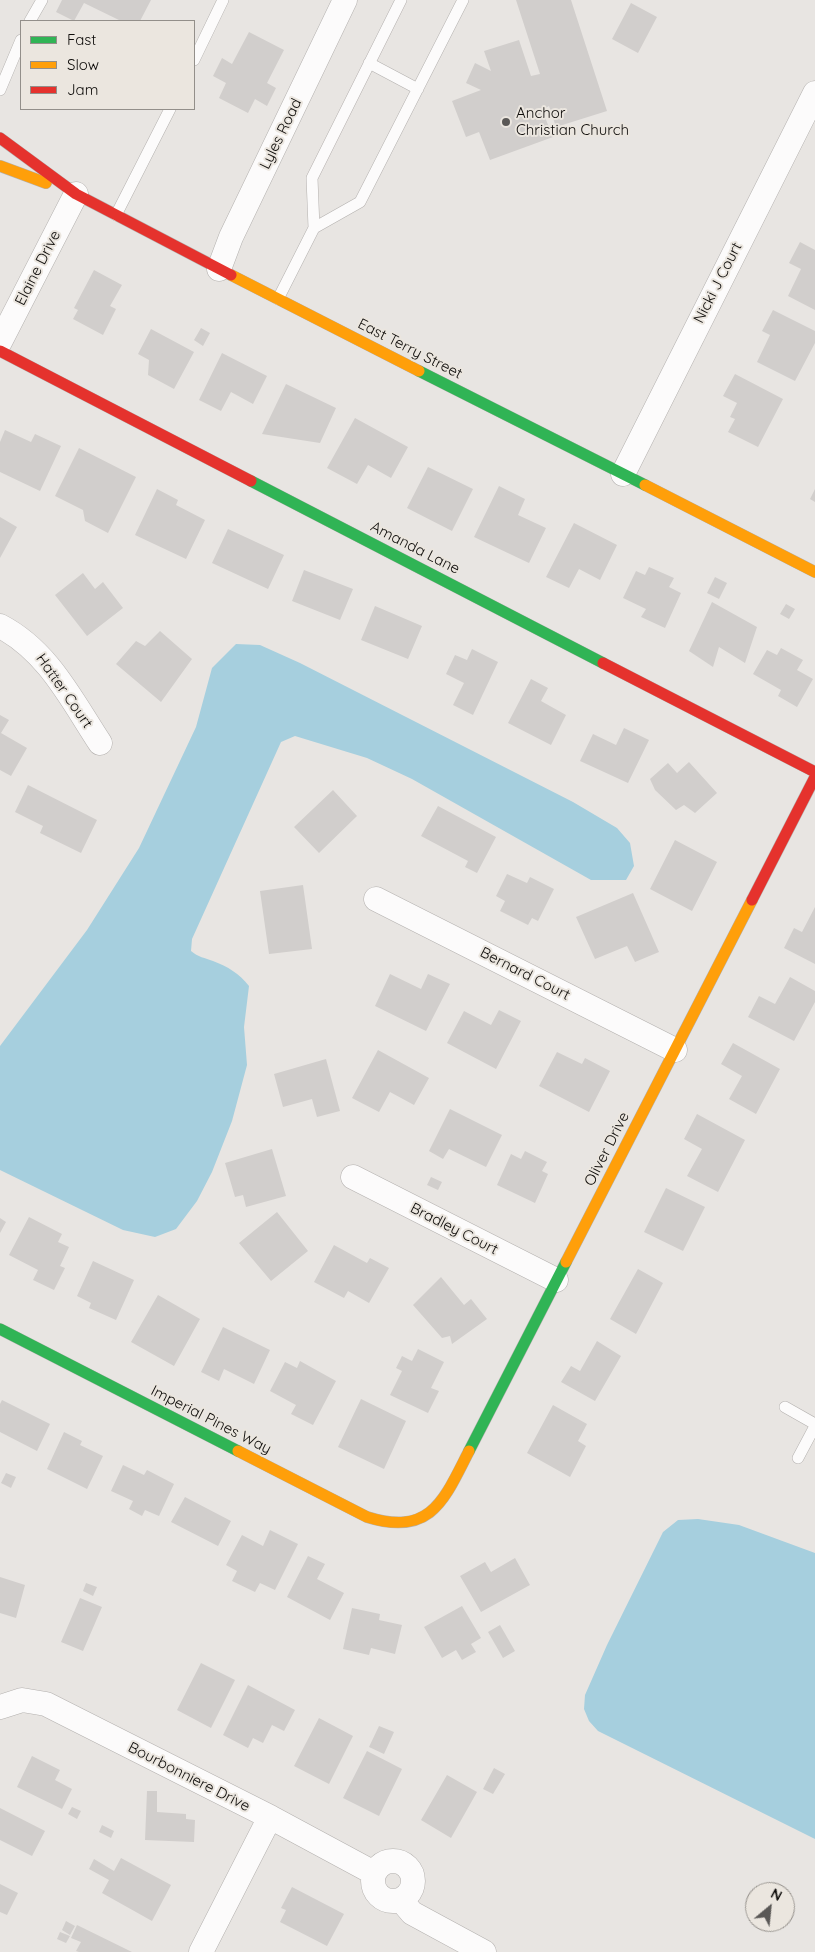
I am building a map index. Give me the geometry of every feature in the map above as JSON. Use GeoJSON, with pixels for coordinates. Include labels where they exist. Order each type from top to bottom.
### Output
{"type":"FeatureCollection","features":[{"type":"Feature","properties":{"kind":"street","name":"Lyles Road"},"geometry":{"type":"LineString","coordinates":[[219,269],[231,237],[346,0]]}},
{"type":"Feature","properties":{"kind":"street","name":"Nicki J Court"},"geometry":{"type":"LineString","coordinates":[[623,474],[815,93]]}},
{"type":"Feature","properties":{"kind":"street","name":"East Terry Street"},"geometry":{"type":"LineString","coordinates":[[0,138],[76,194],[219,269],[815,572]]}},
{"type":"Feature","properties":{"kind":"street"},"geometry":{"type":"LineString","coordinates":[[0,166],[76,194]]}},
{"type":"Feature","properties":{"kind":"street","name":"Elaine Drive"},"geometry":{"type":"LineString","coordinates":[[0,342],[76,194]]}},
{"type":"Feature","properties":{"kind":"street","name":"Amanda Lane"},"geometry":{"type":"LineString","coordinates":[[0,351],[815,772]]}},
{"type":"Feature","properties":{"kind":"street","name":"Hatter Court"},"geometry":{"type":"LineString","coordinates":[[0,626],[26,641],[42,657],[100,743]]}},
{"type":"Feature","properties":{"kind":"street","name":"Oliver Drive"},"geometry":{"type":"LineString","coordinates":[[412,1523],[434,1509],[449,1490],[815,777]]}},
{"type":"Feature","properties":{"kind":"street","name":"Bernard Court"},"geometry":{"type":"LineString","coordinates":[[376,899],[675,1050]]}},
{"type":"Feature","properties":{"kind":"street","name":"Bradley Court"},"geometry":{"type":"LineString","coordinates":[[353,1177],[556,1280]]}},
{"type":"Feature","properties":{"kind":"street","name":"Imperial Pines Way"},"geometry":{"type":"LineString","coordinates":[[0,1329],[366,1517],[389,1524],[412,1523]]}},
{"type":"Feature","properties":{"kind":"street","name":"Bourbonniere Drive"},"geometry":{"type":"LineString","coordinates":[[0,1707],[22,1700],[46,1704],[270,1817],[374,1872]]}},
{"type":"Feature","properties":{"kind":"street"},"geometry":{"type":"LineString","coordinates":[[201,1952],[270,1817]]}},
{"type":"Feature","properties":{"kind":"street"},"geometry":{"type":"LineString","coordinates":[[395,1861],[406,1866],[413,1877],[411,1890],[401,1900],[381,1898],[373,1886],[374,1872],[382,1863],[395,1861]]}},
{"type":"Feature","properties":{"kind":"street"},"geometry":{"type":"LineString","coordinates":[[401,1900],[412,1913],[484,1952]]}},
{"type":"Feature","properties":{"kind":"lane"},"geometry":{"type":"LineString","coordinates":[[31,20],[42,0]]}},
{"type":"Feature","properties":{"kind":"lane"},"geometry":{"type":"LineString","coordinates":[[195,58],[223,0]]}},
{"type":"Feature","properties":{"kind":"lane"},"geometry":{"type":"LineString","coordinates":[[278,299],[314,228],[312,178],[401,0]]}},
{"type":"Feature","properties":{"kind":"lane"},"geometry":{"type":"LineString","coordinates":[[314,228],[360,202],[463,0]]}},
{"type":"Feature","properties":{"kind":"lane"},"geometry":{"type":"LineString","coordinates":[[0,90],[20,42]]}},
{"type":"Feature","properties":{"kind":"lane"},"geometry":{"type":"LineString","coordinates":[[369,63],[418,89]]}},
{"type":"Feature","properties":{"kind":"lane"},"geometry":{"type":"LineString","coordinates":[[116,215],[169,110]]}},
{"type":"Feature","properties":{"kind":"lane"},"geometry":{"type":"LineString","coordinates":[[785,1407],[815,1425],[798,1458]]}},
{"type":"Feature","properties":{"kind":"water"},"geometry":{"type":"Polygon","coordinates":[[[236,644],[260,645],[300,663],[573,802],[617,828],[630,843],[634,866],[626,880],[591,880],[412,779],[367,758],[295,736],[281,742],[192,939],[191,951],[228,968],[241,977],[249,986],[244,1027],[247,1065],[232,1121],[212,1172],[197,1201],[176,1229],[155,1237],[123,1230],[0,1170],[0,1046],[87,930],[139,848],[196,727],[212,668],[236,644]]]}},
{"type":"Feature","properties":{"kind":"water"},"geometry":{"type":"Polygon","coordinates":[[[698,1519],[739,1525],[815,1553],[815,1839],[598,1731],[589,1721],[584,1709],[585,1695],[607,1645],[663,1532],[678,1520],[698,1519]]]}},
{"type":"Feature","properties":{"kind":"building"},"geometry":{"type":"Polygon","coordinates":[[[62,0],[151,0],[141,20],[119,20],[84,3],[75,20],[56,12],[62,0]]]}},
{"type":"Feature","properties":{"kind":"building"},"geometry":{"type":"Polygon","coordinates":[[[516,0],[571,0],[607,111],[556,127],[549,106],[542,110],[553,137],[490,160],[479,132],[466,137],[452,101],[481,90],[466,83],[475,63],[491,71],[484,51],[519,40],[531,76],[540,74],[516,0]]]}},
{"type":"Feature","properties":{"kind":"building"},"geometry":{"type":"Polygon","coordinates":[[[631,3],[657,17],[638,53],[612,39],[631,3]]]}},
{"type":"Feature","properties":{"kind":"building"},"geometry":{"type":"Polygon","coordinates":[[[249,32],[284,50],[267,83],[276,88],[267,106],[255,99],[248,113],[219,98],[226,83],[213,76],[222,58],[232,64],[249,32]]]}},
{"type":"Feature","properties":{"kind":"building"},"geometry":{"type":"Polygon","coordinates":[[[800,242],[815,250],[815,310],[788,296],[801,269],[789,263],[800,242]]]}},
{"type":"Feature","properties":{"kind":"building"},"geometry":{"type":"Polygon","coordinates":[[[94,270],[122,285],[110,306],[116,309],[103,335],[73,319],[78,310],[74,308],[94,270]]]}},
{"type":"Feature","properties":{"kind":"building"},"geometry":{"type":"Polygon","coordinates":[[[773,310],[815,331],[815,343],[795,381],[757,362],[770,335],[762,331],[773,310]]]}},
{"type":"Feature","properties":{"kind":"building"},"geometry":{"type":"Polygon","coordinates":[[[201,328],[210,333],[203,346],[194,340],[201,328]]]}},
{"type":"Feature","properties":{"kind":"building"},"geometry":{"type":"Polygon","coordinates":[[[151,329],[194,352],[174,389],[148,375],[149,360],[138,354],[151,329]]]}},
{"type":"Feature","properties":{"kind":"building"},"geometry":{"type":"Polygon","coordinates":[[[222,353],[267,376],[253,404],[231,392],[221,411],[199,400],[222,353]]]}},
{"type":"Feature","properties":{"kind":"building"},"geometry":{"type":"Polygon","coordinates":[[[735,374],[783,399],[758,447],[728,432],[735,419],[730,417],[737,403],[723,396],[735,374]]]}},
{"type":"Feature","properties":{"kind":"building"},"geometry":{"type":"Polygon","coordinates":[[[286,384],[336,408],[320,443],[262,434],[286,384]]]}},
{"type":"Feature","properties":{"kind":"building"},"geometry":{"type":"Polygon","coordinates":[[[355,418],[408,447],[391,478],[368,465],[357,484],[327,468],[355,418]]]}},
{"type":"Feature","properties":{"kind":"building"},"geometry":{"type":"Polygon","coordinates":[[[5,430],[31,442],[35,434],[61,446],[40,491],[0,472],[0,442],[5,430]]]}},
{"type":"Feature","properties":{"kind":"building"},"geometry":{"type":"Polygon","coordinates":[[[79,448],[136,477],[108,533],[85,521],[83,510],[55,496],[79,448]]]}},
{"type":"Feature","properties":{"kind":"building"},"geometry":{"type":"Polygon","coordinates":[[[428,467],[473,489],[452,531],[407,508],[428,467]]]}},
{"type":"Feature","properties":{"kind":"building"},"geometry":{"type":"Polygon","coordinates":[[[499,486],[525,499],[518,515],[546,528],[529,563],[474,537],[499,486]]]}},
{"type":"Feature","properties":{"kind":"building"},"geometry":{"type":"Polygon","coordinates":[[[157,489],[178,500],[176,505],[205,520],[186,559],[135,535],[157,489]]]}},
{"type":"Feature","properties":{"kind":"building"},"geometry":{"type":"Polygon","coordinates":[[[815,489],[815,502],[810,499],[815,489]]]}},
{"type":"Feature","properties":{"kind":"building"},"geometry":{"type":"Polygon","coordinates":[[[0,517],[17,527],[0,558],[0,517]]]}},
{"type":"Feature","properties":{"kind":"building"},"geometry":{"type":"Polygon","coordinates":[[[574,523],[617,545],[600,580],[579,569],[569,588],[546,577],[574,523]]]}},
{"type":"Feature","properties":{"kind":"building"},"geometry":{"type":"Polygon","coordinates":[[[228,529],[284,555],[268,589],[212,563],[228,529]]]}},
{"type":"Feature","properties":{"kind":"building"},"geometry":{"type":"Polygon","coordinates":[[[649,567],[674,578],[669,587],[681,593],[665,628],[641,617],[646,609],[623,598],[636,571],[645,575],[649,567]]]}},
{"type":"Feature","properties":{"kind":"building"},"geometry":{"type":"Polygon","coordinates":[[[304,570],[353,589],[340,620],[292,601],[304,570]]]}},
{"type":"Feature","properties":{"kind":"building"},"geometry":{"type":"Polygon","coordinates":[[[83,573],[95,589],[103,582],[123,608],[87,636],[55,595],[83,573]]]}},
{"type":"Feature","properties":{"kind":"building"},"geometry":{"type":"Polygon","coordinates":[[[715,577],[727,583],[719,599],[707,593],[715,577]]]}},
{"type":"Feature","properties":{"kind":"building"},"geometry":{"type":"Polygon","coordinates":[[[712,602],[757,627],[745,663],[719,647],[713,667],[689,651],[712,602]]]}},
{"type":"Feature","properties":{"kind":"building"},"geometry":{"type":"Polygon","coordinates":[[[786,604],[795,609],[789,619],[780,614],[786,604]]]}},
{"type":"Feature","properties":{"kind":"building"},"geometry":{"type":"Polygon","coordinates":[[[375,606],[422,626],[408,659],[361,640],[375,606]]]}},
{"type":"Feature","properties":{"kind":"building"},"geometry":{"type":"Polygon","coordinates":[[[160,631],[192,659],[161,702],[116,664],[136,641],[145,646],[160,631]]]}},
{"type":"Feature","properties":{"kind":"building"},"geometry":{"type":"Polygon","coordinates":[[[781,648],[803,660],[797,670],[813,679],[797,707],[778,696],[781,690],[753,674],[767,650],[777,655],[781,648]]]}},
{"type":"Feature","properties":{"kind":"building"},"geometry":{"type":"Polygon","coordinates":[[[472,649],[498,662],[473,715],[453,705],[464,683],[446,674],[455,655],[467,660],[472,649]]]}},
{"type":"Feature","properties":{"kind":"building"},"geometry":{"type":"Polygon","coordinates":[[[531,679],[548,688],[541,701],[566,715],[551,745],[508,723],[531,679]]]}},
{"type":"Feature","properties":{"kind":"building"},"geometry":{"type":"Polygon","coordinates":[[[0,715],[9,720],[1,733],[27,748],[11,776],[0,770],[0,715]]]}},
{"type":"Feature","properties":{"kind":"building"},"geometry":{"type":"Polygon","coordinates":[[[624,728],[649,740],[628,783],[580,761],[593,734],[616,745],[624,728]]]}},
{"type":"Feature","properties":{"kind":"building"},"geometry":{"type":"Polygon","coordinates":[[[689,762],[717,793],[695,813],[684,805],[676,810],[655,790],[650,779],[668,763],[677,773],[689,762]]]}},
{"type":"Feature","properties":{"kind":"building"},"geometry":{"type":"Polygon","coordinates":[[[28,785],[97,820],[81,853],[40,833],[43,826],[15,812],[28,785]]]}},
{"type":"Feature","properties":{"kind":"building"},"geometry":{"type":"Polygon","coordinates":[[[333,790],[357,816],[319,853],[294,827],[333,790]]]}},
{"type":"Feature","properties":{"kind":"building"},"geometry":{"type":"Polygon","coordinates":[[[438,806],[496,837],[477,873],[465,867],[468,861],[421,836],[438,806]]]}},
{"type":"Feature","properties":{"kind":"building"},"geometry":{"type":"Polygon","coordinates":[[[675,840],[717,862],[692,911],[650,889],[675,840]]]}},
{"type":"Feature","properties":{"kind":"building"},"geometry":{"type":"Polygon","coordinates":[[[507,874],[527,883],[530,877],[554,889],[538,921],[532,918],[528,925],[500,911],[505,901],[496,896],[507,874]]]}},
{"type":"Feature","properties":{"kind":"building"},"geometry":{"type":"Polygon","coordinates":[[[303,885],[312,949],[269,954],[260,891],[303,885]]]}},
{"type":"Feature","properties":{"kind":"building"},"geometry":{"type":"Polygon","coordinates":[[[633,893],[659,952],[635,962],[627,946],[595,959],[576,917],[633,893]]]}},
{"type":"Feature","properties":{"kind":"building"},"geometry":{"type":"Polygon","coordinates":[[[815,907],[815,964],[784,948],[794,928],[802,932],[815,907]]]}},
{"type":"Feature","properties":{"kind":"building"},"geometry":{"type":"Polygon","coordinates":[[[390,974],[421,989],[428,974],[450,984],[426,1031],[375,1006],[390,974]]]}},
{"type":"Feature","properties":{"kind":"building"},"geometry":{"type":"Polygon","coordinates":[[[790,977],[815,991],[815,1002],[794,1041],[748,1017],[759,996],[775,1004],[790,977]]]}},
{"type":"Feature","properties":{"kind":"building"},"geometry":{"type":"Polygon","coordinates":[[[499,1010],[521,1021],[496,1069],[447,1043],[464,1011],[491,1025],[499,1010]]]}},
{"type":"Feature","properties":{"kind":"building"},"geometry":{"type":"Polygon","coordinates":[[[733,1043],[780,1069],[756,1114],[729,1099],[742,1076],[721,1064],[733,1043]]]}},
{"type":"Feature","properties":{"kind":"building"},"geometry":{"type":"Polygon","coordinates":[[[378,1050],[429,1078],[414,1105],[390,1092],[379,1112],[352,1098],[378,1050]]]}},
{"type":"Feature","properties":{"kind":"building"},"geometry":{"type":"Polygon","coordinates":[[[557,1052],[582,1064],[585,1058],[610,1071],[589,1112],[539,1086],[557,1052]]]}},
{"type":"Feature","properties":{"kind":"building"},"geometry":{"type":"Polygon","coordinates":[[[326,1059],[340,1111],[317,1117],[312,1099],[283,1107],[274,1074],[326,1059]]]}},
{"type":"Feature","properties":{"kind":"building"},"geometry":{"type":"Polygon","coordinates":[[[450,1109],[502,1135],[486,1167],[449,1149],[443,1159],[429,1151],[450,1109]]]}},
{"type":"Feature","properties":{"kind":"building"},"geometry":{"type":"Polygon","coordinates":[[[697,1114],[745,1140],[718,1192],[687,1176],[702,1149],[684,1139],[697,1114]]]}},
{"type":"Feature","properties":{"kind":"building"},"geometry":{"type":"Polygon","coordinates":[[[272,1149],[286,1196],[246,1207],[243,1195],[235,1197],[225,1163],[272,1149]]]}},
{"type":"Feature","properties":{"kind":"building"},"geometry":{"type":"Polygon","coordinates":[[[525,1151],[547,1162],[542,1171],[548,1174],[535,1203],[497,1185],[511,1154],[521,1159],[525,1151]]]}},
{"type":"Feature","properties":{"kind":"building"},"geometry":{"type":"Polygon","coordinates":[[[431,1177],[442,1182],[438,1190],[427,1185],[431,1177]]]}},
{"type":"Feature","properties":{"kind":"building"},"geometry":{"type":"Polygon","coordinates":[[[666,1188],[705,1207],[683,1251],[644,1232],[666,1188]]]}},
{"type":"Feature","properties":{"kind":"building"},"geometry":{"type":"Polygon","coordinates":[[[277,1212],[308,1251],[271,1281],[239,1243],[277,1212]]]}},
{"type":"Feature","properties":{"kind":"building"},"geometry":{"type":"Polygon","coordinates":[[[29,1217],[62,1234],[58,1242],[69,1247],[60,1266],[65,1268],[54,1290],[33,1280],[38,1270],[9,1255],[29,1217]]]}},
{"type":"Feature","properties":{"kind":"building"},"geometry":{"type":"Polygon","coordinates":[[[0,1218],[6,1222],[0,1233],[0,1218]]]}},
{"type":"Feature","properties":{"kind":"building"},"geometry":{"type":"Polygon","coordinates":[[[334,1245],[367,1263],[370,1258],[389,1268],[369,1303],[348,1291],[344,1298],[314,1282],[334,1245]]]}},
{"type":"Feature","properties":{"kind":"building"},"geometry":{"type":"Polygon","coordinates":[[[93,1261],[134,1280],[116,1320],[89,1308],[91,1303],[77,1296],[93,1261]]]}},
{"type":"Feature","properties":{"kind":"building"},"geometry":{"type":"Polygon","coordinates":[[[638,1269],[663,1283],[636,1334],[610,1319],[638,1269]]]}},
{"type":"Feature","properties":{"kind":"building"},"geometry":{"type":"Polygon","coordinates":[[[441,1277],[464,1305],[471,1299],[487,1319],[452,1344],[450,1336],[442,1338],[413,1305],[441,1277]]]}},
{"type":"Feature","properties":{"kind":"building"},"geometry":{"type":"Polygon","coordinates":[[[158,1295],[200,1319],[174,1366],[131,1342],[158,1295]]]}},
{"type":"Feature","properties":{"kind":"building"},"geometry":{"type":"Polygon","coordinates":[[[223,1327],[270,1350],[254,1384],[224,1369],[219,1381],[201,1372],[223,1327]]]}},
{"type":"Feature","properties":{"kind":"building"},"geometry":{"type":"Polygon","coordinates":[[[597,1341],[621,1356],[595,1401],[561,1382],[571,1366],[580,1371],[597,1341]]]}},
{"type":"Feature","properties":{"kind":"building"},"geometry":{"type":"Polygon","coordinates":[[[418,1349],[444,1362],[431,1388],[439,1391],[428,1413],[390,1395],[402,1371],[396,1368],[402,1356],[412,1361],[418,1349]]]}},
{"type":"Feature","properties":{"kind":"building"},"geometry":{"type":"Polygon","coordinates":[[[300,1361],[336,1381],[313,1425],[291,1414],[296,1405],[270,1391],[285,1362],[297,1368],[300,1361]]]}},
{"type":"Feature","properties":{"kind":"building"},"geometry":{"type":"Polygon","coordinates":[[[361,1399],[406,1421],[384,1469],[338,1447],[361,1399]]]}},
{"type":"Feature","properties":{"kind":"building"},"geometry":{"type":"Polygon","coordinates":[[[2,1400],[50,1424],[37,1451],[0,1432],[0,1404],[2,1400]]]}},
{"type":"Feature","properties":{"kind":"building"},"geometry":{"type":"Polygon","coordinates":[[[553,1405],[587,1424],[578,1441],[586,1446],[570,1477],[527,1453],[553,1405]]]}},
{"type":"Feature","properties":{"kind":"building"},"geometry":{"type":"Polygon","coordinates":[[[64,1432],[82,1441],[80,1445],[103,1456],[87,1489],[47,1469],[64,1432]]]}},
{"type":"Feature","properties":{"kind":"building"},"geometry":{"type":"Polygon","coordinates":[[[123,1465],[144,1475],[147,1470],[174,1484],[159,1516],[145,1510],[142,1516],[129,1509],[133,1501],[111,1491],[123,1465]]]}},
{"type":"Feature","properties":{"kind":"building"},"geometry":{"type":"Polygon","coordinates":[[[6,1473],[16,1477],[11,1488],[1,1483],[6,1473]]]}},
{"type":"Feature","properties":{"kind":"building"},"geometry":{"type":"Polygon","coordinates":[[[185,1497],[231,1521],[218,1546],[171,1522],[185,1497]]]}},
{"type":"Feature","properties":{"kind":"building"},"geometry":{"type":"Polygon","coordinates":[[[270,1530],[298,1544],[275,1590],[260,1583],[255,1592],[232,1581],[237,1571],[226,1565],[242,1535],[263,1546],[270,1530]]]}},
{"type":"Feature","properties":{"kind":"building"},"geometry":{"type":"Polygon","coordinates":[[[308,1556],[325,1564],[317,1579],[344,1593],[330,1620],[287,1597],[308,1556]]]}},
{"type":"Feature","properties":{"kind":"building"},"geometry":{"type":"Polygon","coordinates":[[[515,1558],[530,1585],[481,1612],[460,1576],[485,1562],[491,1572],[515,1558]]]}},
{"type":"Feature","properties":{"kind":"building"},"geometry":{"type":"Polygon","coordinates":[[[0,1577],[25,1585],[16,1618],[0,1613],[0,1577]]]}},
{"type":"Feature","properties":{"kind":"building"},"geometry":{"type":"Polygon","coordinates":[[[86,1583],[97,1587],[93,1596],[83,1591],[86,1583]]]}},
{"type":"Feature","properties":{"kind":"building"},"geometry":{"type":"Polygon","coordinates":[[[80,1598],[102,1607],[83,1651],[61,1642],[80,1598]]]}},
{"type":"Feature","properties":{"kind":"building"},"geometry":{"type":"Polygon","coordinates":[[[462,1606],[481,1638],[471,1644],[476,1652],[462,1660],[456,1650],[442,1658],[424,1627],[462,1606]]]}},
{"type":"Feature","properties":{"kind":"building"},"geometry":{"type":"Polygon","coordinates":[[[352,1608],[380,1614],[379,1620],[402,1625],[395,1654],[371,1648],[369,1655],[343,1649],[352,1608]]]}},
{"type":"Feature","properties":{"kind":"building"},"geometry":{"type":"Polygon","coordinates":[[[500,1625],[515,1651],[503,1658],[488,1632],[500,1625]]]}},
{"type":"Feature","properties":{"kind":"building"},"geometry":{"type":"Polygon","coordinates":[[[201,1663],[235,1680],[211,1728],[177,1710],[201,1663]]]}},
{"type":"Feature","properties":{"kind":"building"},"geometry":{"type":"Polygon","coordinates":[[[248,1685],[295,1710],[284,1731],[272,1725],[263,1743],[253,1738],[248,1748],[223,1735],[248,1685]]]}},
{"type":"Feature","properties":{"kind":"building"},"geometry":{"type":"Polygon","coordinates":[[[319,1718],[353,1736],[329,1784],[294,1766],[319,1718]]]}},
{"type":"Feature","properties":{"kind":"building"},"geometry":{"type":"Polygon","coordinates":[[[379,1726],[394,1732],[384,1754],[369,1747],[379,1726]]]}},
{"type":"Feature","properties":{"kind":"building"},"geometry":{"type":"Polygon","coordinates":[[[367,1751],[402,1769],[379,1816],[343,1798],[367,1751]]]}},
{"type":"Feature","properties":{"kind":"building"},"geometry":{"type":"Polygon","coordinates":[[[32,1756],[60,1770],[55,1780],[72,1789],[62,1809],[17,1787],[32,1756]]]}},
{"type":"Feature","properties":{"kind":"building"},"geometry":{"type":"Polygon","coordinates":[[[494,1768],[505,1774],[493,1794],[483,1789],[494,1768]]]}},
{"type":"Feature","properties":{"kind":"building"},"geometry":{"type":"Polygon","coordinates":[[[447,1775],[477,1792],[451,1838],[421,1820],[447,1775]]]}},
{"type":"Feature","properties":{"kind":"building"},"geometry":{"type":"Polygon","coordinates":[[[147,1791],[157,1791],[157,1812],[186,1814],[186,1819],[195,1820],[194,1842],[145,1840],[147,1791]]]}},
{"type":"Feature","properties":{"kind":"building"},"geometry":{"type":"Polygon","coordinates":[[[72,1807],[81,1811],[77,1819],[68,1814],[72,1807]]]}},
{"type":"Feature","properties":{"kind":"building"},"geometry":{"type":"Polygon","coordinates":[[[0,1808],[45,1831],[32,1856],[0,1840],[0,1808]]]}},
{"type":"Feature","properties":{"kind":"building"},"geometry":{"type":"Polygon","coordinates":[[[102,1825],[114,1831],[111,1838],[99,1832],[102,1825]]]}},
{"type":"Feature","properties":{"kind":"building"},"geometry":{"type":"Polygon","coordinates":[[[121,1858],[171,1885],[152,1921],[102,1893],[109,1880],[89,1869],[94,1859],[114,1871],[121,1858]]]}},
{"type":"Feature","properties":{"kind":"building"},"geometry":{"type":"Polygon","coordinates":[[[0,1884],[18,1893],[7,1915],[0,1912],[0,1884]]]}},
{"type":"Feature","properties":{"kind":"building"},"geometry":{"type":"Polygon","coordinates":[[[292,1887],[344,1914],[327,1946],[280,1922],[286,1910],[281,1908],[292,1887]]]}},
{"type":"Feature","properties":{"kind":"building"},"geometry":{"type":"Polygon","coordinates":[[[66,1921],[75,1926],[70,1935],[62,1930],[66,1921]]]}},
{"type":"Feature","properties":{"kind":"building"},"geometry":{"type":"Polygon","coordinates":[[[77,1925],[132,1952],[76,1951],[81,1942],[71,1938],[77,1925]]]}},
{"type":"Feature","properties":{"kind":"building"},"geometry":{"type":"Polygon","coordinates":[[[60,1932],[70,1936],[66,1943],[57,1939],[60,1932]]]}},
{"type":"Feature","properties":{"kind":"traffic: fast"},"geometry":{"type":"LineString","coordinates":[[419,371],[645,485]]}},
{"type":"Feature","properties":{"kind":"traffic: fast"},"geometry":{"type":"LineString","coordinates":[[251,481],[603,663]]}},
{"type":"Feature","properties":{"kind":"traffic: fast"},"geometry":{"type":"LineString","coordinates":[[469,1451],[566,1262]]}},
{"type":"Feature","properties":{"kind":"traffic: fast"},"geometry":{"type":"LineString","coordinates":[[0,1329],[238,1451]]}},
{"type":"Feature","properties":{"kind":"traffic: slow"},"geometry":{"type":"LineString","coordinates":[[0,166],[46,183]]}},
{"type":"Feature","properties":{"kind":"traffic: slow"},"geometry":{"type":"LineString","coordinates":[[231,275],[419,371]]}},
{"type":"Feature","properties":{"kind":"traffic: slow"},"geometry":{"type":"LineString","coordinates":[[645,485],[815,572]]}},
{"type":"Feature","properties":{"kind":"traffic: slow"},"geometry":{"type":"LineString","coordinates":[[566,1262],[752,900]]}},
{"type":"Feature","properties":{"kind":"traffic: slow"},"geometry":{"type":"LineString","coordinates":[[238,1451],[367,1517],[389,1522],[406,1522],[421,1518],[433,1510],[452,1485],[469,1451]]}},
{"type":"Feature","properties":{"kind":"traffic: jam"},"geometry":{"type":"LineString","coordinates":[[0,138],[76,194],[231,275]]}},
{"type":"Feature","properties":{"kind":"traffic: jam"},"geometry":{"type":"LineString","coordinates":[[0,351],[251,481]]}},
{"type":"Feature","properties":{"kind":"traffic: jam"},"geometry":{"type":"LineString","coordinates":[[603,663],[815,772]]}},
{"type":"Feature","properties":{"kind":"traffic: jam"},"geometry":{"type":"LineString","coordinates":[[752,900],[815,777]]}},
{"type":"Feature","properties":{"kind":"place","name":"Anchor Christian Church"},"geometry":{"type":"Point","coordinates":[506,122]}}]}
